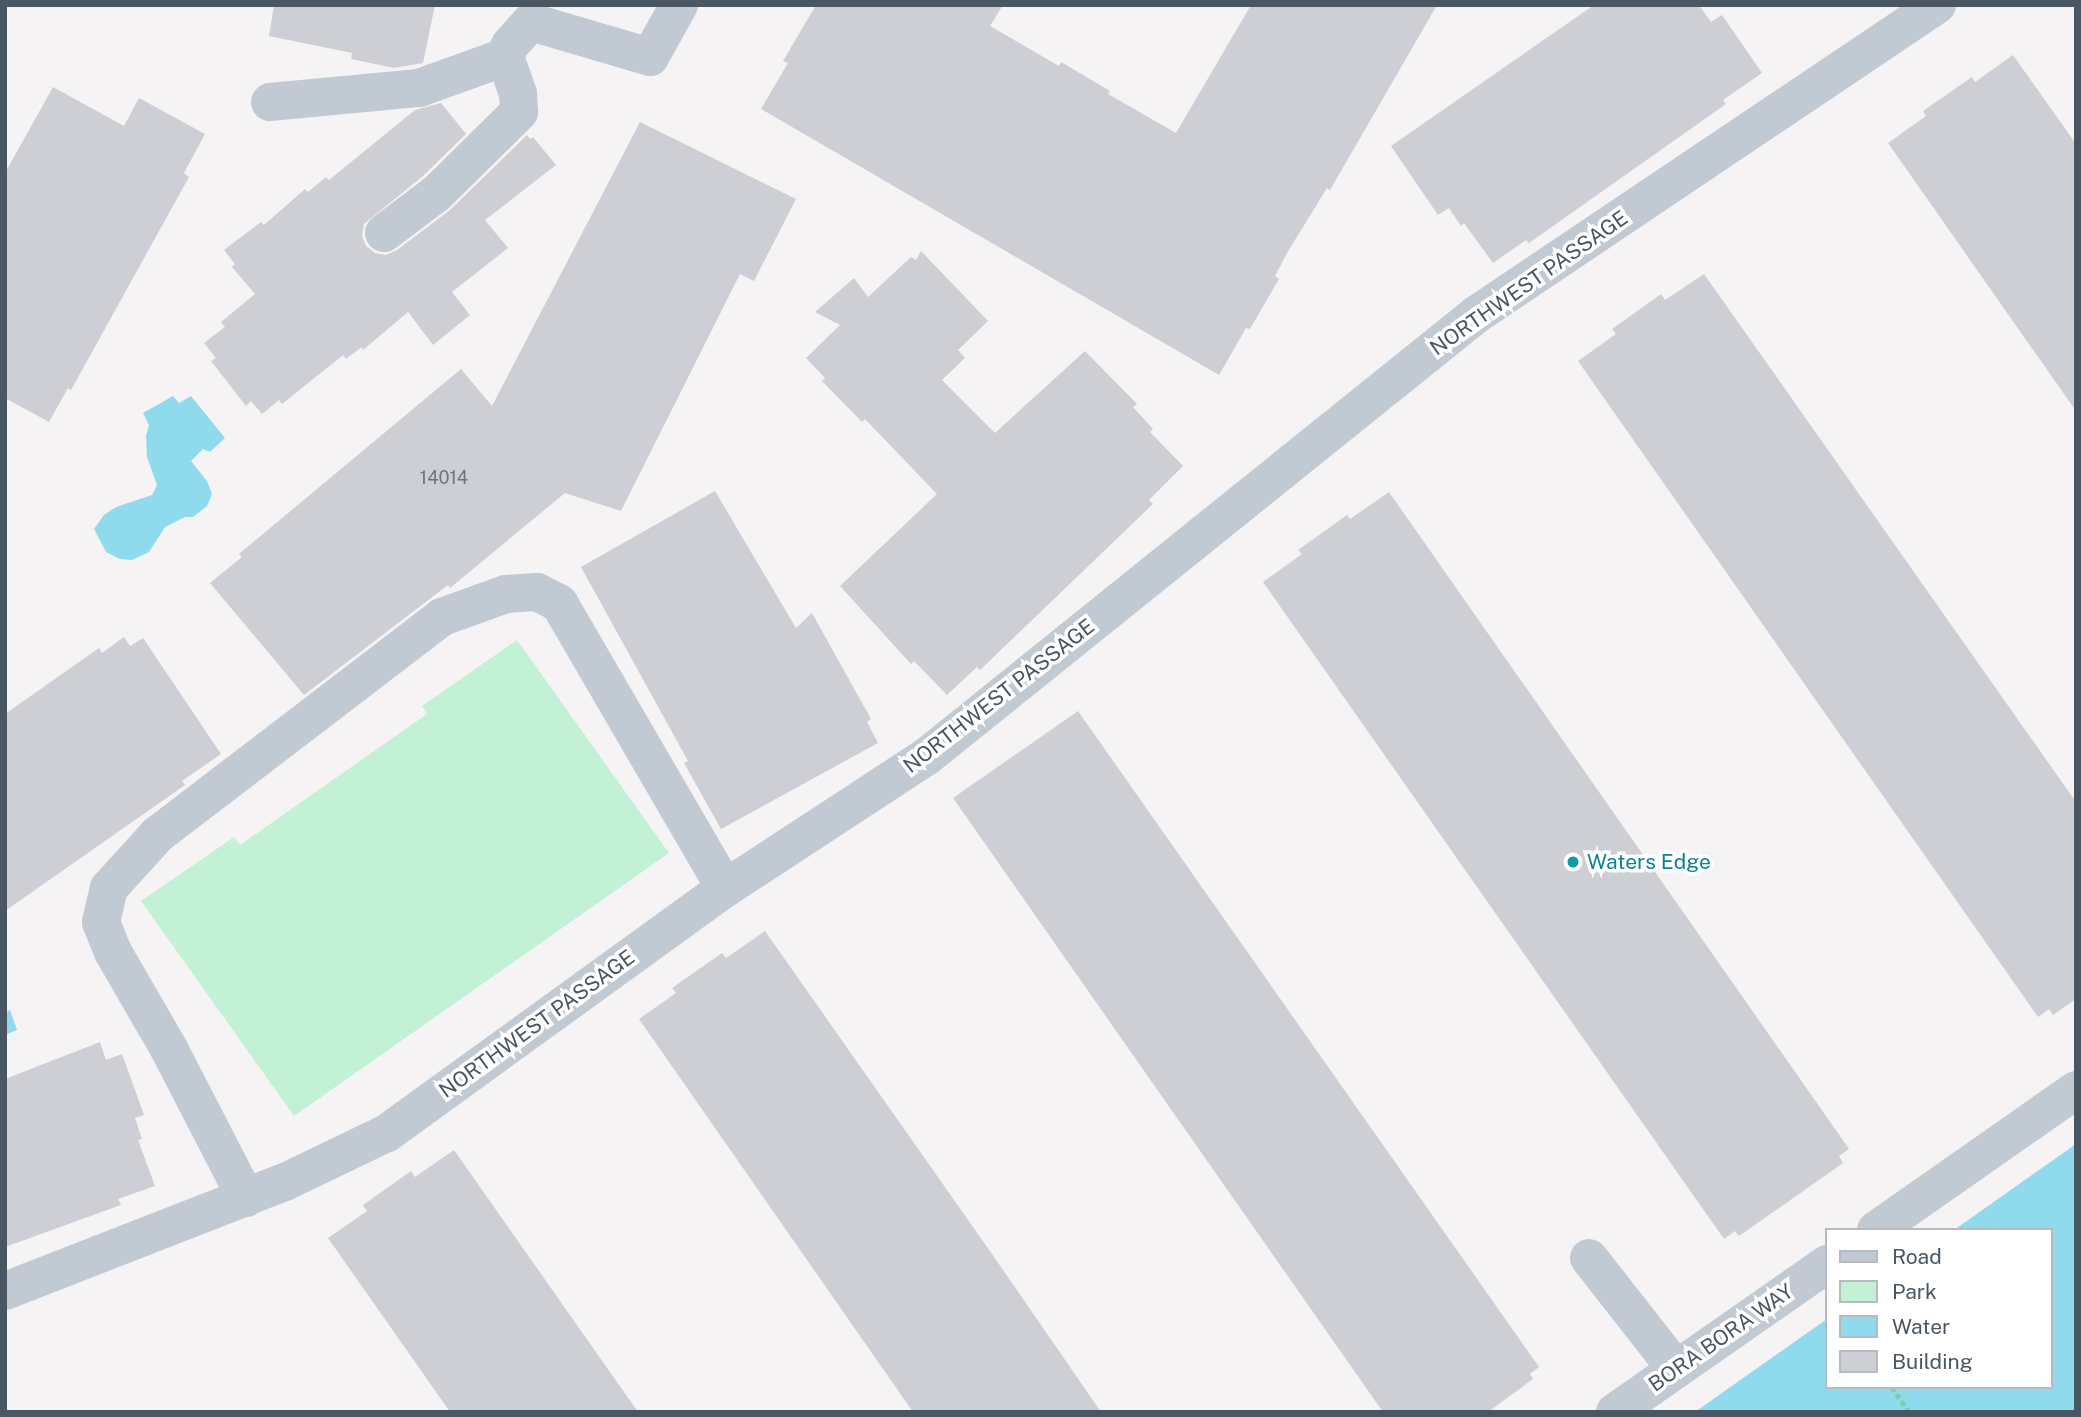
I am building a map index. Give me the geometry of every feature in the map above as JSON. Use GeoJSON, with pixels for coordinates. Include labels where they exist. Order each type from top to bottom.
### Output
{"type":"FeatureCollection","features":[{"type":"Feature","properties":{"kind":"street"},"geometry":{"type":"LineString","coordinates":[[384,233],[437,193],[519,112],[517,94],[505,57],[510,45],[533,13],[650,57],[679,5]]}},
{"type":"Feature","properties":{"kind":"street","name":"NORTHWEST PASSAGE"},"geometry":{"type":"LineString","coordinates":[[5,1291],[246,1198],[387,1133],[725,888],[926,758],[1477,314],[1937,5]]}},
{"type":"Feature","properties":{"kind":"street"},"geometry":{"type":"LineString","coordinates":[[270,102],[419,88],[505,57]]}},
{"type":"Feature","properties":{"kind":"street"},"geometry":{"type":"LineString","coordinates":[[246,1198],[168,1047],[113,952],[101,922],[109,888],[158,835],[442,617],[506,594],[537,592],[559,603],[725,888]]}},
{"type":"Feature","properties":{"kind":"street"},"geometry":{"type":"LineString","coordinates":[[1879,1228],[2076,1090]]}},
{"type":"Feature","properties":{"kind":"street"},"geometry":{"type":"LineString","coordinates":[[1589,1258],[1676,1369]]}},
{"type":"Feature","properties":{"kind":"street","name":"BORA BORA WAY"},"geometry":{"type":"LineString","coordinates":[[1615,1412],[1826,1265]]}},
{"type":"Feature","properties":{"kind":"path"},"geometry":{"type":"LineString","coordinates":[[1893,1389],[1909,1412]]}},
{"type":"Feature","properties":{"kind":"green space"},"geometry":{"type":"Polygon","coordinates":[[[517,640],[669,853],[294,1116],[141,901],[234,837],[240,845],[427,714],[422,706],[517,640]]]}},
{"type":"Feature","properties":{"kind":"water"},"geometry":{"type":"Polygon","coordinates":[[[173,396],[179,403],[191,396],[225,438],[210,452],[203,449],[191,461],[207,481],[212,494],[207,506],[193,517],[185,517],[165,527],[149,552],[132,560],[120,559],[106,552],[94,529],[104,515],[116,507],[152,495],[157,485],[147,457],[146,436],[149,425],[143,413],[173,396]]]}},
{"type":"Feature","properties":{"kind":"water"},"geometry":{"type":"Polygon","coordinates":[[[10,1010],[17,1030],[5,1035],[5,1013],[10,1010]]]}},
{"type":"Feature","properties":{"kind":"water"},"geometry":{"type":"Polygon","coordinates":[[[2076,1144],[2076,1412],[1695,1412],[1826,1320],[1826,1389],[2053,1389],[2053,1228],[1957,1228],[2076,1144]]]}},
{"type":"Feature","properties":{"kind":"building"},"geometry":{"type":"Polygon","coordinates":[[[274,5],[435,5],[423,63],[394,68],[351,59],[352,53],[269,36],[274,5]]]}},
{"type":"Feature","properties":{"kind":"building"},"geometry":{"type":"Polygon","coordinates":[[[816,5],[1003,5],[990,26],[1059,66],[1061,62],[1110,91],[1108,94],[1176,133],[1251,5],[1437,5],[1330,190],[1327,188],[1287,253],[1275,276],[1279,279],[1250,329],[1246,328],[1219,375],[761,109],[788,63],[783,61],[816,5]]]}},
{"type":"Feature","properties":{"kind":"building"},"geometry":{"type":"Polygon","coordinates":[[[1594,5],[1699,5],[1711,22],[1722,15],[1762,73],[1723,100],[1726,104],[1529,243],[1526,240],[1493,263],[1464,223],[1461,226],[1449,208],[1438,215],[1391,146],[1594,5]]]}},
{"type":"Feature","properties":{"kind":"building"},"geometry":{"type":"Polygon","coordinates":[[[2013,55],[2076,144],[2076,411],[1888,143],[1926,116],[1923,111],[1972,77],[1975,82],[2013,55]]]}},
{"type":"Feature","properties":{"kind":"building"},"geometry":{"type":"Polygon","coordinates":[[[53,87],[124,126],[139,98],[205,134],[184,173],[189,177],[71,390],[68,388],[49,422],[5,398],[5,173],[53,87]]]}},
{"type":"Feature","properties":{"kind":"building"},"geometry":{"type":"Polygon","coordinates":[[[441,103],[466,134],[423,176],[364,224],[362,236],[366,246],[375,253],[386,255],[397,250],[450,210],[527,135],[530,139],[533,137],[556,165],[485,220],[508,248],[452,292],[470,315],[433,345],[408,312],[363,350],[362,347],[346,359],[343,355],[282,404],[279,400],[262,414],[251,401],[246,406],[211,361],[216,358],[204,343],[225,327],[221,322],[255,294],[232,267],[235,264],[224,250],[261,222],[264,225],[305,189],[308,192],[326,177],[329,180],[415,110],[441,103]]]}},
{"type":"Feature","properties":{"kind":"building"},"geometry":{"type":"Polygon","coordinates":[[[640,122],[796,199],[754,281],[740,274],[621,511],[565,493],[450,588],[448,585],[304,695],[210,583],[242,557],[239,554],[461,369],[492,406],[640,122]]]}},
{"type":"Feature","properties":{"kind":"building"},"geometry":{"type":"Polygon","coordinates":[[[921,251],[988,321],[958,350],[965,358],[942,380],[995,433],[1085,351],[1137,404],[1133,407],[1153,429],[1150,432],[1183,466],[1149,500],[1153,504],[980,670],[977,667],[947,695],[914,661],[911,664],[840,586],[937,494],[865,419],[862,422],[822,381],[825,378],[806,358],[840,325],[815,312],[854,278],[868,297],[911,257],[916,260],[921,251]]]}},
{"type":"Feature","properties":{"kind":"building"},"geometry":{"type":"Polygon","coordinates":[[[1704,274],[2076,802],[2076,999],[2053,1015],[2049,1009],[2038,1017],[1578,361],[1616,334],[1612,329],[1661,294],[1665,300],[1704,274]]]}},
{"type":"Feature","properties":{"kind":"building"},"geometry":{"type":"Polygon","coordinates":[[[715,491],[796,628],[812,613],[871,719],[867,722],[878,743],[721,829],[684,763],[688,761],[581,567],[715,491]]]}},
{"type":"Feature","properties":{"kind":"building","name":"Waters Edge"},"geometry":{"type":"Polygon","coordinates":[[[1389,492],[1849,1149],[1839,1156],[1843,1163],[1739,1236],[1735,1231],[1724,1239],[1263,582],[1302,554],[1298,550],[1347,515],[1350,519],[1389,492]]]}},
{"type":"Feature","properties":{"kind":"building"},"geometry":{"type":"Polygon","coordinates":[[[124,637],[130,646],[143,638],[221,754],[182,781],[185,785],[5,911],[5,714],[99,648],[102,653],[124,637]]]}},
{"type":"Feature","properties":{"kind":"building"},"geometry":{"type":"Polygon","coordinates":[[[1078,711],[1539,1367],[1530,1374],[1533,1379],[1488,1412],[1383,1412],[953,798],[1078,711]]]}},
{"type":"Feature","properties":{"kind":"building"},"geometry":{"type":"Polygon","coordinates":[[[765,931],[1101,1412],[913,1412],[639,1019],[676,993],[672,988],[722,953],[726,958],[765,931]]]}},
{"type":"Feature","properties":{"kind":"building"},"geometry":{"type":"Polygon","coordinates":[[[100,1042],[106,1060],[122,1054],[144,1115],[135,1118],[142,1139],[138,1140],[155,1186],[118,1199],[121,1205],[5,1247],[5,1079],[100,1042]]]}},
{"type":"Feature","properties":{"kind":"building"},"geometry":{"type":"Polygon","coordinates":[[[454,1150],[638,1412],[450,1412],[328,1238],[367,1211],[363,1205],[411,1171],[415,1177],[454,1150]]]}},
{"type":"Feature","properties":{"kind":"place","name":"Waters Edge"},"geometry":{"type":"Point","coordinates":[1573,862]}}]}
